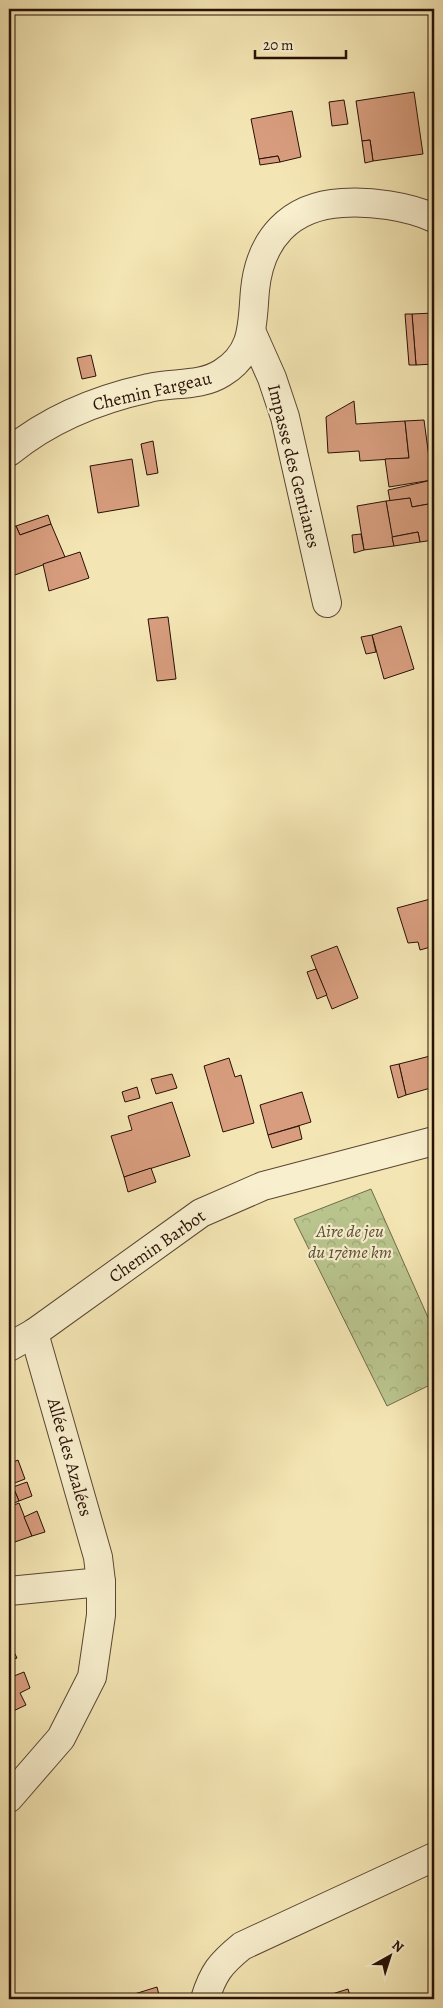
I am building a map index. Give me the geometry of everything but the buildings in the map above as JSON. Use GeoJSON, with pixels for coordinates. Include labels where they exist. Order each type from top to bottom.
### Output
{"type":"FeatureCollection","features":[{"type":"Feature","properties":{"kind":"street","name":"Chemin Fargeau"},"geometry":{"type":"LineString","coordinates":[[9,452],[22,441],[85,406],[150,387],[210,381],[228,370],[243,353],[252,333],[255,288],[263,255],[271,240],[282,226],[294,216],[309,208],[354,202],[417,211],[434,218]]}},
{"type":"Feature","properties":{"kind":"street","name":"Impasse des Gentianes"},"geometry":{"type":"LineString","coordinates":[[252,333],[272,378],[285,417],[327,603]]}},
{"type":"Feature","properties":{"kind":"street","name":"Chemin Barbot"},"geometry":{"type":"LineString","coordinates":[[9,1347],[34,1333],[200,1213],[263,1186],[434,1141]]}},
{"type":"Feature","properties":{"kind":"street","name":"Allée des Azalées"},"geometry":{"type":"LineString","coordinates":[[9,1798],[61,1738],[92,1677],[101,1615],[102,1582],[98,1557],[34,1333]]}},
{"type":"Feature","properties":{"kind":"street"},"geometry":{"type":"LineString","coordinates":[[9,1591],[102,1582]]}},
{"type":"Feature","properties":{"kind":"street"},"geometry":{"type":"LineString","coordinates":[[204,1999],[210,1983],[222,1962],[242,1946],[434,1857]]}},
{"type":"Feature","properties":{"kind":"green space","name":"Aire de jeu du 17ème km"},"geometry":{"type":"Polygon","coordinates":[[[371,1189],[434,1331],[434,1383],[387,1406],[294,1219],[371,1189]]]}}]}
